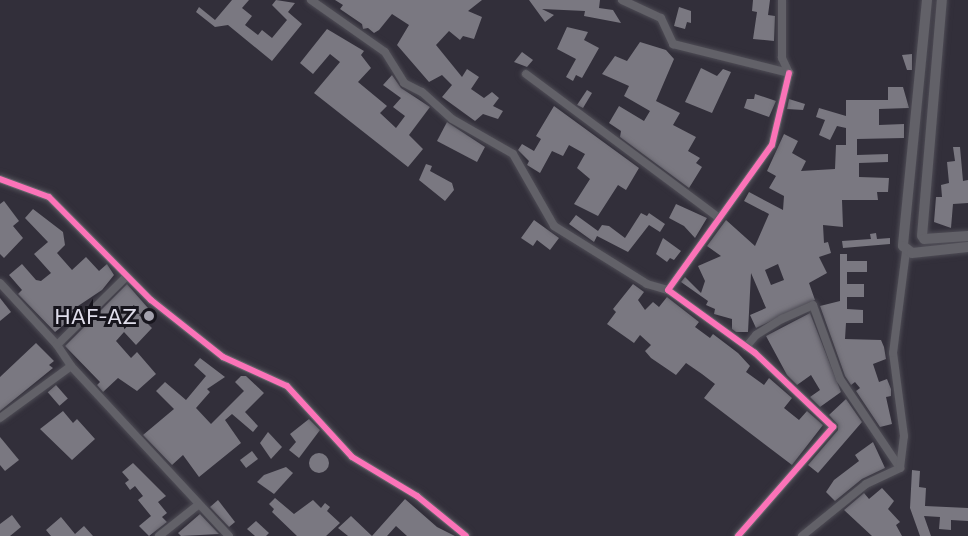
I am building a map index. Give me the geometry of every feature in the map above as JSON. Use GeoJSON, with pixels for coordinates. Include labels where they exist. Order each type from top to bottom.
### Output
{"type":"FeatureCollection","features":[{"type":"Feature","properties":{"kind":"street"},"geometry":{"type":"LineString","coordinates":[[311,0],[385,52],[404,82],[422,92],[452,119],[513,154],[554,226],[647,284],[668,290],[746,347],[833,427],[738,536]]}},
{"type":"Feature","properties":{"kind":"street"},"geometry":{"type":"LineString","coordinates":[[622,0],[661,18],[673,45],[789,73]]}},
{"type":"Feature","properties":{"kind":"street"},"geometry":{"type":"LineString","coordinates":[[668,290],[718,216],[733,202],[772,145],[789,73],[782,58],[782,0]]}},
{"type":"Feature","properties":{"kind":"street"},"geometry":{"type":"LineString","coordinates":[[900,468],[904,436],[893,353],[906,251],[904,237],[927,0]]}},
{"type":"Feature","properties":{"kind":"street"},"geometry":{"type":"LineString","coordinates":[[921,251],[942,0]]}},
{"type":"Feature","properties":{"kind":"street"},"geometry":{"type":"LineString","coordinates":[[526,74],[718,216]]}},
{"type":"Feature","properties":{"kind":"street"},"geometry":{"type":"LineString","coordinates":[[0,179],[49,197],[107,252],[127,276],[223,357],[287,386],[352,457],[417,496],[466,536]]}},
{"type":"Feature","properties":{"kind":"street"},"geometry":{"type":"LineString","coordinates":[[904,237],[915,232],[923,238],[968,236]]}},
{"type":"Feature","properties":{"kind":"street"},"geometry":{"type":"LineString","coordinates":[[906,251],[968,247]]}},
{"type":"Feature","properties":{"kind":"street"},"geometry":{"type":"LineString","coordinates":[[57,345],[127,276]]}},
{"type":"Feature","properties":{"kind":"street"},"geometry":{"type":"LineString","coordinates":[[0,283],[57,345],[71,366],[229,536]]}},
{"type":"Feature","properties":{"kind":"street"},"geometry":{"type":"LineString","coordinates":[[746,347],[756,335],[782,319],[813,305],[840,379],[900,468]]}},
{"type":"Feature","properties":{"kind":"street"},"geometry":{"type":"LineString","coordinates":[[0,418],[71,366]]}},
{"type":"Feature","properties":{"kind":"street"},"geometry":{"type":"LineString","coordinates":[[802,536],[866,484],[900,468]]}},
{"type":"Feature","properties":{"kind":"street"},"geometry":{"type":"LineString","coordinates":[[159,536],[198,505]]}},
{"type":"Feature","properties":{"kind":"building"},"geometry":{"type":"Polygon","coordinates":[[[232,0],[249,0],[242,8],[252,16],[245,25],[258,35],[262,30],[272,38],[287,20],[272,5],[276,0],[295,3],[288,12],[302,24],[272,61],[228,25],[215,27],[196,12],[199,7],[215,20],[232,0]]]}},
{"type":"Feature","properties":{"kind":"building"},"geometry":{"type":"Polygon","coordinates":[[[335,0],[482,0],[468,11],[482,17],[474,39],[463,36],[460,40],[449,31],[436,45],[462,77],[467,69],[479,77],[471,89],[484,98],[492,92],[499,98],[493,106],[503,111],[498,119],[483,114],[475,121],[442,97],[452,85],[442,75],[429,82],[397,45],[409,25],[392,14],[374,33],[368,28],[363,29],[362,24],[340,9],[343,5],[335,0]]]}},
{"type":"Feature","properties":{"kind":"building"},"geometry":{"type":"Polygon","coordinates":[[[529,0],[600,0],[599,8],[613,10],[621,23],[584,16],[585,11],[542,9],[554,15],[545,22],[529,0]]]}},
{"type":"Feature","properties":{"kind":"building"},"geometry":{"type":"Polygon","coordinates":[[[753,0],[770,0],[768,15],[775,16],[774,41],[753,39],[757,12],[752,11],[753,0]]]}},
{"type":"Feature","properties":{"kind":"building"},"geometry":{"type":"Polygon","coordinates":[[[679,7],[691,11],[691,23],[687,22],[685,29],[674,26],[679,7]]]}},
{"type":"Feature","properties":{"kind":"building"},"geometry":{"type":"Polygon","coordinates":[[[567,27],[588,32],[584,40],[599,48],[582,78],[576,75],[573,81],[566,77],[576,59],[557,49],[567,27]]]}},
{"type":"Feature","properties":{"kind":"building"},"geometry":{"type":"Polygon","coordinates":[[[327,29],[364,51],[361,55],[371,68],[358,82],[387,106],[380,113],[396,128],[405,116],[393,107],[401,98],[383,85],[392,75],[401,88],[430,107],[409,135],[423,149],[408,167],[314,93],[340,62],[330,54],[313,74],[300,63],[327,29]]]}},
{"type":"Feature","properties":{"kind":"building"},"geometry":{"type":"Polygon","coordinates":[[[640,42],[666,50],[674,59],[656,101],[680,113],[673,125],[696,137],[688,151],[700,158],[696,163],[702,167],[689,188],[620,137],[621,131],[609,123],[619,106],[644,121],[650,111],[624,96],[629,86],[602,74],[615,56],[627,61],[640,42]]]}},
{"type":"Feature","properties":{"kind":"building"},"geometry":{"type":"Polygon","coordinates":[[[522,52],[533,60],[527,67],[514,62],[522,52]]]}},
{"type":"Feature","properties":{"kind":"building"},"geometry":{"type":"Polygon","coordinates":[[[912,54],[912,70],[907,70],[902,55],[912,54]]]}},
{"type":"Feature","properties":{"kind":"building"},"geometry":{"type":"Polygon","coordinates":[[[701,68],[717,76],[723,69],[731,72],[712,113],[685,102],[701,68]]]}},
{"type":"Feature","properties":{"kind":"building"},"geometry":{"type":"Polygon","coordinates":[[[888,87],[903,87],[909,108],[879,109],[879,125],[904,124],[904,138],[857,139],[857,155],[888,154],[888,162],[859,163],[859,177],[889,178],[888,192],[877,192],[878,200],[842,200],[843,227],[823,225],[824,243],[828,242],[831,253],[819,257],[827,273],[809,283],[815,300],[756,328],[750,315],[766,308],[751,273],[748,332],[736,332],[732,329],[732,319],[714,314],[715,309],[706,305],[708,301],[681,282],[685,277],[701,293],[705,281],[698,266],[721,256],[707,246],[726,220],[755,246],[769,214],[744,201],[749,192],[783,210],[784,196],[769,188],[776,176],[767,171],[784,134],[798,141],[792,153],[806,161],[801,171],[835,169],[836,145],[846,145],[846,128],[837,126],[830,140],[819,135],[825,120],[816,117],[819,108],[846,116],[846,100],[888,100],[888,87]],[[778,264],[765,270],[771,285],[784,280],[778,264]]]}},
{"type":"Feature","properties":{"kind":"building"},"geometry":{"type":"Polygon","coordinates":[[[587,90],[592,93],[583,108],[577,105],[587,90]]]}},
{"type":"Feature","properties":{"kind":"building"},"geometry":{"type":"Polygon","coordinates":[[[755,94],[776,101],[769,117],[744,108],[747,99],[754,99],[755,94]]]}},
{"type":"Feature","properties":{"kind":"building"},"geometry":{"type":"Polygon","coordinates":[[[789,99],[805,104],[803,110],[787,109],[789,99]]]}},
{"type":"Feature","properties":{"kind":"building"},"geometry":{"type":"Polygon","coordinates":[[[554,106],[639,168],[626,190],[618,185],[598,216],[574,204],[590,179],[577,168],[585,154],[569,145],[563,156],[552,151],[540,173],[527,165],[529,161],[518,150],[522,144],[534,151],[541,139],[536,136],[554,106]]]}},
{"type":"Feature","properties":{"kind":"building"},"geometry":{"type":"Polygon","coordinates":[[[447,122],[485,147],[477,162],[437,141],[447,122]]]}},
{"type":"Feature","properties":{"kind":"building"},"geometry":{"type":"Polygon","coordinates":[[[953,147],[960,147],[963,181],[968,180],[968,203],[953,204],[951,228],[934,222],[936,197],[942,197],[941,185],[949,183],[947,162],[955,161],[953,147]]]}},
{"type":"Feature","properties":{"kind":"building"},"geometry":{"type":"Polygon","coordinates":[[[426,164],[432,166],[430,171],[452,183],[454,190],[445,201],[419,180],[426,164]]]}},
{"type":"Feature","properties":{"kind":"building"},"geometry":{"type":"Polygon","coordinates":[[[4,201],[19,221],[13,226],[23,238],[4,258],[0,254],[0,204],[4,201]]]}},
{"type":"Feature","properties":{"kind":"building"},"geometry":{"type":"Polygon","coordinates":[[[676,204],[707,218],[695,238],[684,226],[669,218],[676,204]]]}},
{"type":"Feature","properties":{"kind":"building"},"geometry":{"type":"Polygon","coordinates":[[[33,209],[63,232],[65,245],[57,253],[72,270],[86,257],[99,271],[107,264],[114,275],[102,290],[72,310],[76,315],[55,332],[18,294],[22,290],[9,275],[22,264],[36,280],[41,281],[51,273],[34,254],[48,242],[25,218],[33,209]]]}},
{"type":"Feature","properties":{"kind":"building"},"geometry":{"type":"Polygon","coordinates":[[[641,213],[647,216],[649,213],[665,224],[660,232],[649,225],[628,252],[597,236],[594,242],[569,224],[576,215],[598,231],[602,225],[609,226],[625,238],[641,213]]]}},
{"type":"Feature","properties":{"kind":"building"},"geometry":{"type":"Polygon","coordinates":[[[534,220],[559,238],[550,250],[537,240],[533,246],[521,238],[534,220]]]}},
{"type":"Feature","properties":{"kind":"building"},"geometry":{"type":"Polygon","coordinates":[[[876,233],[877,239],[890,238],[890,244],[843,248],[842,241],[871,239],[870,234],[876,233]]]}},
{"type":"Feature","properties":{"kind":"building"},"geometry":{"type":"Polygon","coordinates":[[[663,238],[681,251],[674,260],[670,258],[667,262],[656,254],[663,238]]]}},
{"type":"Feature","properties":{"kind":"building"},"geometry":{"type":"Polygon","coordinates":[[[840,254],[847,254],[847,261],[867,261],[867,272],[847,272],[847,284],[864,284],[864,297],[847,297],[847,309],[863,310],[863,323],[846,323],[845,339],[881,340],[886,359],[873,364],[879,382],[887,379],[891,389],[891,396],[886,397],[892,424],[880,427],[856,391],[860,388],[855,382],[851,385],[845,376],[820,306],[840,301],[840,254]]]}},
{"type":"Feature","properties":{"kind":"building"},"geometry":{"type":"Polygon","coordinates":[[[127,284],[148,308],[139,315],[152,328],[136,345],[124,332],[116,341],[131,358],[137,352],[156,374],[137,391],[118,378],[103,392],[97,385],[100,382],[65,346],[127,284]]]}},
{"type":"Feature","properties":{"kind":"building"},"geometry":{"type":"Polygon","coordinates":[[[633,284],[644,292],[638,300],[645,310],[653,302],[659,307],[667,297],[699,322],[695,327],[710,338],[713,334],[738,353],[750,366],[746,372],[764,385],[769,378],[792,398],[784,408],[799,420],[807,411],[823,425],[792,465],[704,398],[715,384],[702,374],[686,363],[676,375],[651,358],[645,351],[651,345],[640,335],[634,343],[607,324],[616,312],[613,309],[633,284]]]}},
{"type":"Feature","properties":{"kind":"building"},"geometry":{"type":"Polygon","coordinates":[[[0,298],[11,312],[0,321],[0,298]]]}},
{"type":"Feature","properties":{"kind":"building"},"geometry":{"type":"Polygon","coordinates":[[[810,313],[841,392],[820,407],[810,397],[820,390],[811,375],[797,385],[787,375],[766,336],[810,313]]]}},
{"type":"Feature","properties":{"kind":"building"},"geometry":{"type":"Polygon","coordinates":[[[36,343],[54,361],[49,365],[53,368],[0,411],[0,377],[36,343]]]}},
{"type":"Feature","properties":{"kind":"building"},"geometry":{"type":"Polygon","coordinates":[[[200,358],[225,377],[207,389],[210,392],[196,408],[211,424],[244,391],[235,382],[241,376],[246,376],[264,393],[245,412],[258,426],[253,432],[232,414],[225,420],[241,443],[199,477],[183,455],[172,465],[143,435],[174,409],[156,391],[165,382],[186,400],[206,376],[194,365],[200,358]]]}},
{"type":"Feature","properties":{"kind":"building"},"geometry":{"type":"Polygon","coordinates":[[[56,385],[68,399],[60,406],[48,392],[56,385]]]}},
{"type":"Feature","properties":{"kind":"building"},"geometry":{"type":"Polygon","coordinates":[[[846,399],[862,422],[818,473],[808,465],[838,430],[838,425],[829,415],[846,399]]]}},
{"type":"Feature","properties":{"kind":"building"},"geometry":{"type":"Polygon","coordinates":[[[63,411],[73,423],[77,419],[95,439],[72,460],[40,429],[63,411]]]}},
{"type":"Feature","properties":{"kind":"building"},"geometry":{"type":"Polygon","coordinates":[[[309,419],[320,430],[299,458],[289,450],[296,442],[290,434],[309,419]]]}},
{"type":"Feature","properties":{"kind":"building"},"geometry":{"type":"Polygon","coordinates":[[[268,432],[282,447],[271,459],[260,443],[268,432]]]}},
{"type":"Feature","properties":{"kind":"building"},"geometry":{"type":"Polygon","coordinates":[[[0,437],[19,460],[5,471],[0,465],[0,437]]]}},
{"type":"Feature","properties":{"kind":"building"},"geometry":{"type":"Polygon","coordinates":[[[873,442],[885,468],[862,479],[835,501],[826,492],[834,480],[859,461],[855,455],[873,442]]]}},
{"type":"Feature","properties":{"kind":"building"},"geometry":{"type":"Polygon","coordinates":[[[252,451],[258,459],[246,468],[240,460],[252,451]]]}},
{"type":"Feature","properties":{"kind":"building"},"geometry":{"type":"Polygon","coordinates":[[[319,453],[326,456],[329,463],[326,470],[319,473],[312,470],[309,463],[312,456],[319,453]]]}},
{"type":"Feature","properties":{"kind":"building"},"geometry":{"type":"Polygon","coordinates":[[[133,463],[166,496],[158,502],[167,513],[162,517],[167,522],[149,536],[139,526],[151,516],[138,500],[143,496],[135,486],[130,490],[125,483],[129,480],[122,472],[133,463]]]}},
{"type":"Feature","properties":{"kind":"building"},"geometry":{"type":"Polygon","coordinates":[[[286,467],[293,473],[274,494],[257,482],[264,475],[286,467]]]}},
{"type":"Feature","properties":{"kind":"building"},"geometry":{"type":"Polygon","coordinates":[[[912,470],[920,471],[919,487],[926,488],[925,506],[968,508],[968,521],[951,520],[951,530],[939,529],[940,517],[924,516],[931,536],[920,536],[910,508],[912,470]]]}},
{"type":"Feature","properties":{"kind":"building"},"geometry":{"type":"Polygon","coordinates":[[[882,488],[894,501],[888,509],[900,522],[896,525],[902,536],[872,536],[844,510],[864,493],[869,499],[882,488]]]}},
{"type":"Feature","properties":{"kind":"building"},"geometry":{"type":"Polygon","coordinates":[[[275,498],[294,514],[313,500],[321,508],[325,503],[330,507],[327,511],[340,523],[326,536],[297,536],[272,512],[274,509],[269,504],[275,498]]]}},
{"type":"Feature","properties":{"kind":"building"},"geometry":{"type":"Polygon","coordinates":[[[405,499],[437,527],[455,536],[407,536],[396,526],[387,536],[372,536],[405,499]]]}},
{"type":"Feature","properties":{"kind":"building"},"geometry":{"type":"Polygon","coordinates":[[[218,500],[235,522],[229,527],[210,507],[218,500]]]}},
{"type":"Feature","properties":{"kind":"building"},"geometry":{"type":"Polygon","coordinates":[[[200,514],[219,534],[181,536],[178,533],[200,514]]]}},
{"type":"Feature","properties":{"kind":"building"},"geometry":{"type":"Polygon","coordinates":[[[12,515],[21,527],[10,536],[0,536],[0,524],[12,515]]]}},
{"type":"Feature","properties":{"kind":"building"},"geometry":{"type":"Polygon","coordinates":[[[351,516],[372,536],[348,536],[338,528],[351,516]]]}},
{"type":"Feature","properties":{"kind":"building"},"geometry":{"type":"Polygon","coordinates":[[[61,517],[75,534],[84,526],[93,536],[51,536],[46,530],[61,517]]]}},
{"type":"Feature","properties":{"kind":"building"},"geometry":{"type":"Polygon","coordinates":[[[256,521],[269,533],[266,536],[255,536],[247,529],[256,521]]]}},
{"type":"Feature","properties":{"kind":"cycle path"},"geometry":{"type":"LineString","coordinates":[[738,536],[833,427],[755,353],[668,290],[772,145],[789,73]]}},
{"type":"Feature","properties":{"kind":"cycle path"},"geometry":{"type":"LineString","coordinates":[[0,179],[49,197],[151,300],[223,357],[287,386],[352,457],[417,496],[466,536]]}},
{"type":"Feature","properties":{"kind":"place","name":"HAF-AZ"},"geometry":{"type":"Point","coordinates":[149,316]}}]}
